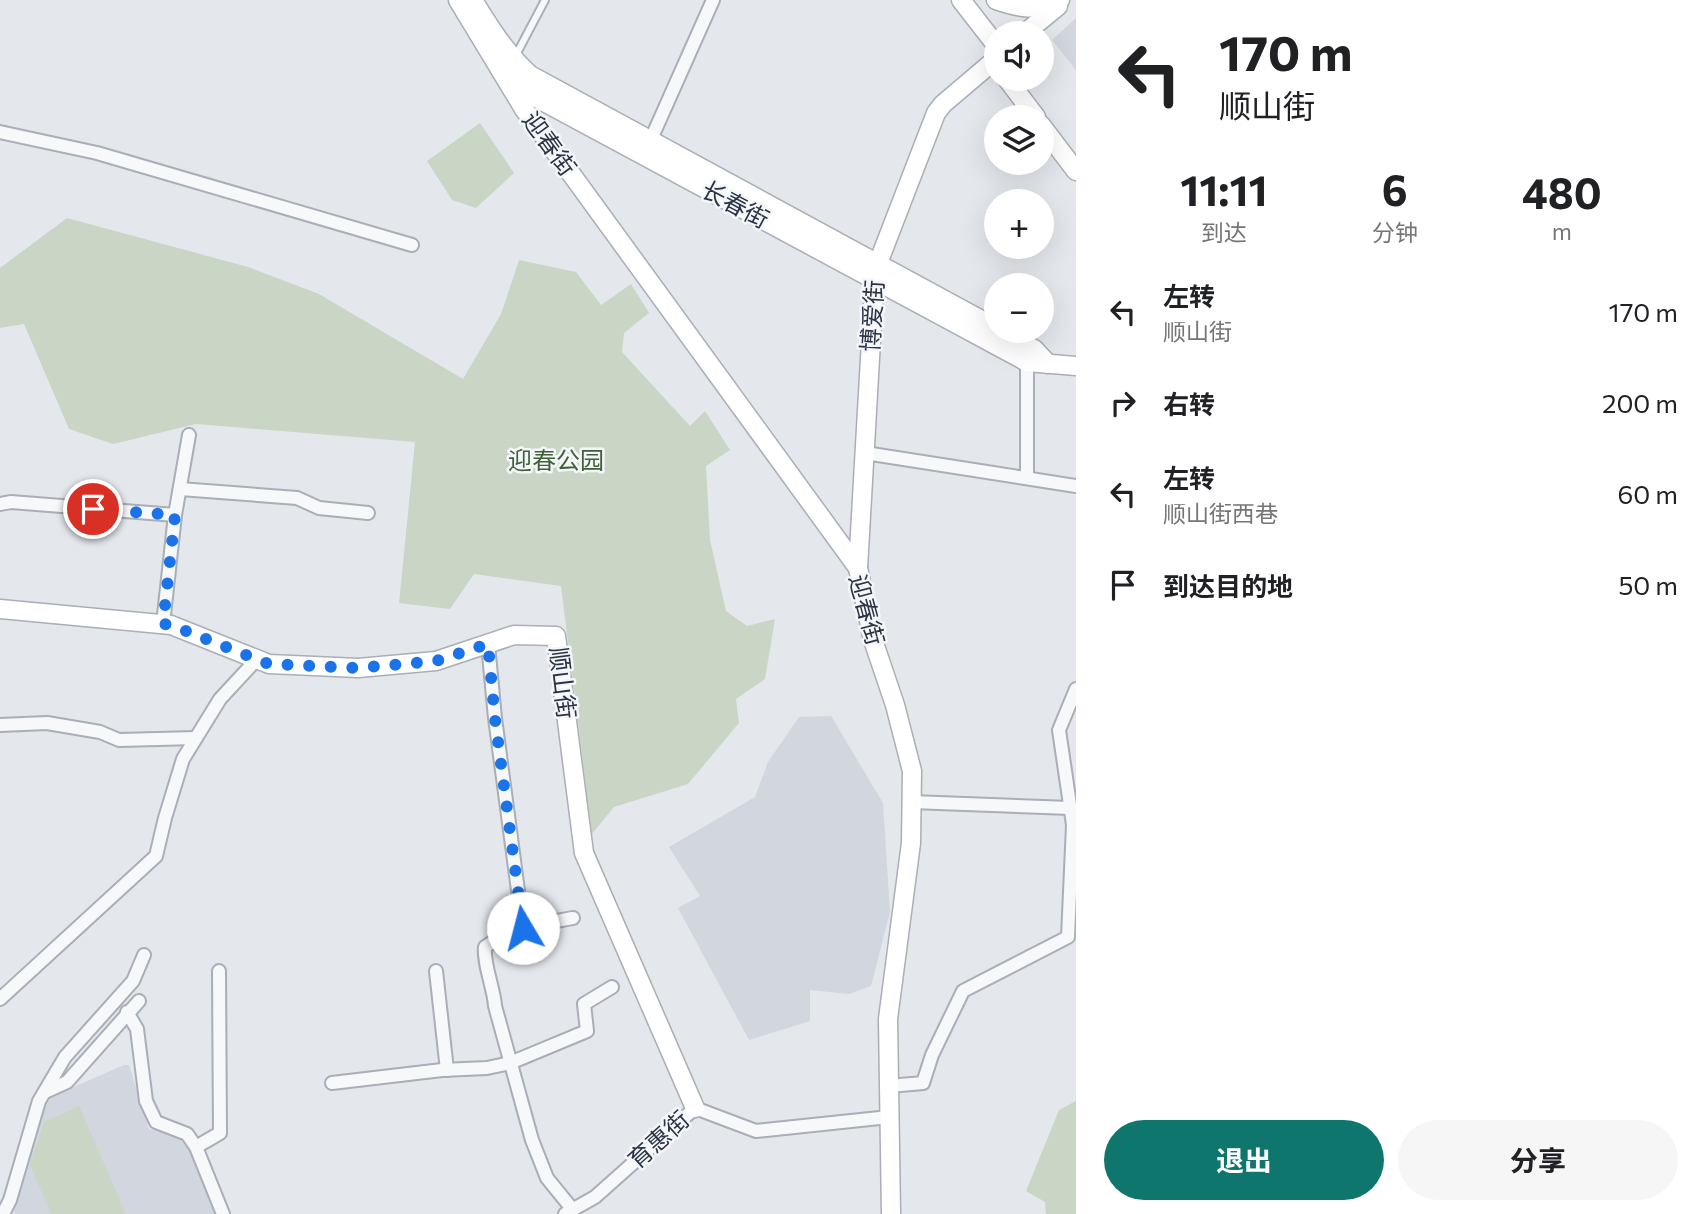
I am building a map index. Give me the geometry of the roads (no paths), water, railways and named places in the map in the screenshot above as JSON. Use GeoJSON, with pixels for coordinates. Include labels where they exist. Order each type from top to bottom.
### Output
{"type":"FeatureCollection","features":[{"type":"Feature","properties":{"kind":"street","name":"长春街"},"geometry":{"type":"LineString","coordinates":[[458,0],[522,90],[647,148],[876,272],[1027,362],[1076,366]]}},
{"type":"Feature","properties":{"kind":"street","name":"长春街"},"geometry":{"type":"LineString","coordinates":[[474,0],[500,43],[507,66]]}},
{"type":"Feature","properties":{"kind":"street"},"geometry":{"type":"LineString","coordinates":[[647,148],[713,0]]}},
{"type":"Feature","properties":{"kind":"street"},"geometry":{"type":"LineString","coordinates":[[961,0],[984,39]]}},
{"type":"Feature","properties":{"kind":"street"},"geometry":{"type":"LineString","coordinates":[[996,0],[1022,8],[1039,9],[1062,0]]}},
{"type":"Feature","properties":{"kind":"street"},"geometry":{"type":"LineString","coordinates":[[1039,21],[1062,0]]}},
{"type":"Feature","properties":{"kind":"street","name":"迎春街"},"geometry":{"type":"LineString","coordinates":[[507,66],[523,109],[858,568],[873,640],[895,705],[912,771],[911,844],[888,1019],[891,1214]]}},
{"type":"Feature","properties":{"kind":"street","name":"博爱街"},"geometry":{"type":"LineString","coordinates":[[858,568],[876,272],[936,113],[984,68]]}},
{"type":"Feature","properties":{"kind":"street"},"geometry":{"type":"LineString","coordinates":[[1016,91],[1027,105]]}},
{"type":"Feature","properties":{"kind":"street"},"geometry":{"type":"LineString","coordinates":[[0,132],[97,153],[412,245]]}},
{"type":"Feature","properties":{"kind":"street"},"geometry":{"type":"LineString","coordinates":[[1054,142],[1076,171]]}},
{"type":"Feature","properties":{"kind":"street","name":"长春街"},"geometry":{"type":"LineString","coordinates":[[876,272],[984,323]]}},
{"type":"Feature","properties":{"kind":"street","name":"长春街"},"geometry":{"type":"LineString","coordinates":[[1023,343],[1034,349],[1048,364]]}},
{"type":"Feature","properties":{"kind":"street"},"geometry":{"type":"LineString","coordinates":[[1027,362],[1027,478]]}},
{"type":"Feature","properties":{"kind":"street"},"geometry":{"type":"LineString","coordinates":[[163,624],[175,515],[189,435]]}},
{"type":"Feature","properties":{"kind":"street"},"geometry":{"type":"LineString","coordinates":[[865,453],[1076,486]]}},
{"type":"Feature","properties":{"kind":"street"},"geometry":{"type":"LineString","coordinates":[[180,489],[297,498],[319,508],[368,513]]}},
{"type":"Feature","properties":{"kind":"street"},"geometry":{"type":"LineString","coordinates":[[0,504],[11,502],[175,515]]}},
{"type":"Feature","properties":{"kind":"street","name":"顺山街"},"geometry":{"type":"LineString","coordinates":[[0,609],[171,625],[269,664],[358,668],[436,661],[514,635],[556,636],[584,853],[695,1108]]}},
{"type":"Feature","properties":{"kind":"street"},"geometry":{"type":"LineString","coordinates":[[488,644],[495,719],[523,928]]}},
{"type":"Feature","properties":{"kind":"street"},"geometry":{"type":"LineString","coordinates":[[0,999],[156,856],[183,759],[220,699],[257,659]]}},
{"type":"Feature","properties":{"kind":"street"},"geometry":{"type":"LineString","coordinates":[[889,1086],[923,1083],[932,1055],[963,991],[1068,937],[1073,825],[1059,730],[1076,689]]}},
{"type":"Feature","properties":{"kind":"street"},"geometry":{"type":"LineString","coordinates":[[0,725],[47,723],[100,732],[119,740],[196,738]]}},
{"type":"Feature","properties":{"kind":"street"},"geometry":{"type":"LineString","coordinates":[[912,802],[1070,807]]}},
{"type":"Feature","properties":{"kind":"street"},"geometry":{"type":"LineString","coordinates":[[569,1212],[547,1178],[532,1140],[495,1006],[494,990],[484,953],[485,947],[495,940],[523,928],[573,918]]}},
{"type":"Feature","properties":{"kind":"street"},"geometry":{"type":"LineString","coordinates":[[3,1214],[10,1200],[44,1092],[65,1057],[133,981],[144,955]]}},
{"type":"Feature","properties":{"kind":"street"},"geometry":{"type":"LineString","coordinates":[[196,1147],[220,1133],[219,971]]}},
{"type":"Feature","properties":{"kind":"street"},"geometry":{"type":"LineString","coordinates":[[436,971],[447,1070]]}},
{"type":"Feature","properties":{"kind":"street"},"geometry":{"type":"LineString","coordinates":[[332,1083],[447,1070],[486,1069],[510,1063],[587,1031],[584,1004],[612,987]]}},
{"type":"Feature","properties":{"kind":"street"},"geometry":{"type":"LineString","coordinates":[[44,1092],[67,1082],[127,1012],[139,1002]]}},
{"type":"Feature","properties":{"kind":"street"},"geometry":{"type":"LineString","coordinates":[[127,1012],[137,1029],[146,1101],[156,1122],[187,1134],[196,1147],[223,1214]]}},
{"type":"Feature","properties":{"kind":"street","name":"育惠街"},"geometry":{"type":"LineString","coordinates":[[569,1212],[595,1198],[695,1108],[756,1131],[889,1117]]}},
{"type":"Feature","properties":{"kind":"lane"},"geometry":{"type":"LineString","coordinates":[[507,66],[545,0]]}},
{"type":"Feature","properties":{"kind":"park label","name":"迎春公园"},"geometry":{"type":"Point","coordinates":[556,461]}}]}
